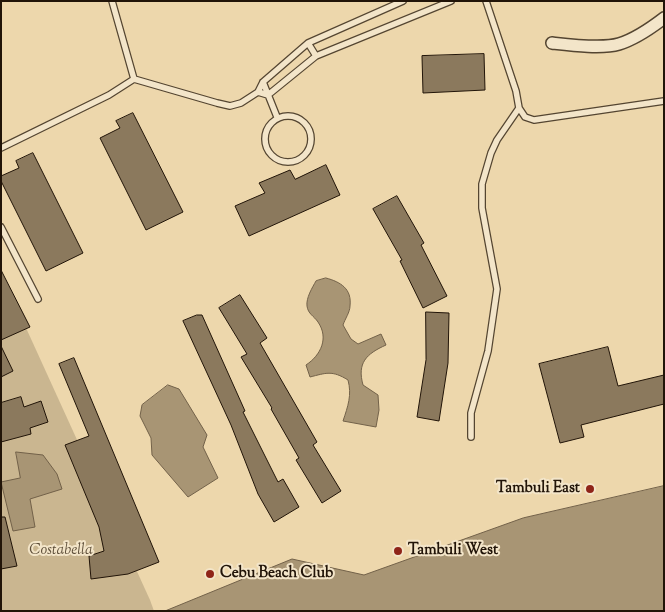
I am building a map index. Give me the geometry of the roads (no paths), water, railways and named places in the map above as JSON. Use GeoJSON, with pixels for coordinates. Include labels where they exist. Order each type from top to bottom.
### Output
{"type":"FeatureCollection","features":[{"type":"Feature","properties":{"kind":"street"},"geometry":{"type":"LineString","coordinates":[[552,43],[579,47],[618,44],[652,27],[664,18]]}},
{"type":"Feature","properties":{"kind":"lane"},"geometry":{"type":"LineString","coordinates":[[112,1],[134,79]]}},
{"type":"Feature","properties":{"kind":"lane"},"geometry":{"type":"LineString","coordinates":[[1,148],[109,95],[134,79],[230,106],[241,103],[258,92],[263,82],[308,43],[403,1]]}},
{"type":"Feature","properties":{"kind":"lane"},"geometry":{"type":"LineString","coordinates":[[268,95],[316,56],[451,1]]}},
{"type":"Feature","properties":{"kind":"lane"},"geometry":{"type":"LineString","coordinates":[[486,1],[516,91],[519,108],[525,117],[534,120],[664,101]]}},
{"type":"Feature","properties":{"kind":"lane"},"geometry":{"type":"LineString","coordinates":[[308,43],[316,56]]}},
{"type":"Feature","properties":{"kind":"lane"},"geometry":{"type":"LineString","coordinates":[[290,58],[298,70]]}},
{"type":"Feature","properties":{"kind":"lane"},"geometry":{"type":"LineString","coordinates":[[263,82],[277,117]]}},
{"type":"Feature","properties":{"kind":"lane"},"geometry":{"type":"LineString","coordinates":[[258,92],[268,95]]}},
{"type":"Feature","properties":{"kind":"lane"},"geometry":{"type":"LineString","coordinates":[[471,437],[471,413],[488,351],[497,289],[482,208],[482,184],[491,152],[519,108]]}},
{"type":"Feature","properties":{"kind":"lane"},"geometry":{"type":"LineString","coordinates":[[294,115],[308,124],[312,140],[306,156],[291,163],[275,159],[265,146],[266,129],[277,117],[294,115]]}},
{"type":"Feature","properties":{"kind":"lane"},"geometry":{"type":"LineString","coordinates":[[1,227],[38,299]]}},
{"type":"Feature","properties":{"kind":"place","name":"Tambuli East"},"geometry":{"type":"Point","coordinates":[590,489]}},
{"type":"Feature","properties":{"kind":"place","name":"Tambuli West"},"geometry":{"type":"Point","coordinates":[398,551]}},
{"type":"Feature","properties":{"kind":"place","name":"Cebu Beach Club"},"geometry":{"type":"Point","coordinates":[210,574]}},
{"type":"Feature","properties":{"kind":"park label","name":"Costabella"},"geometry":{"type":"Point","coordinates":[61,551]}}]}
